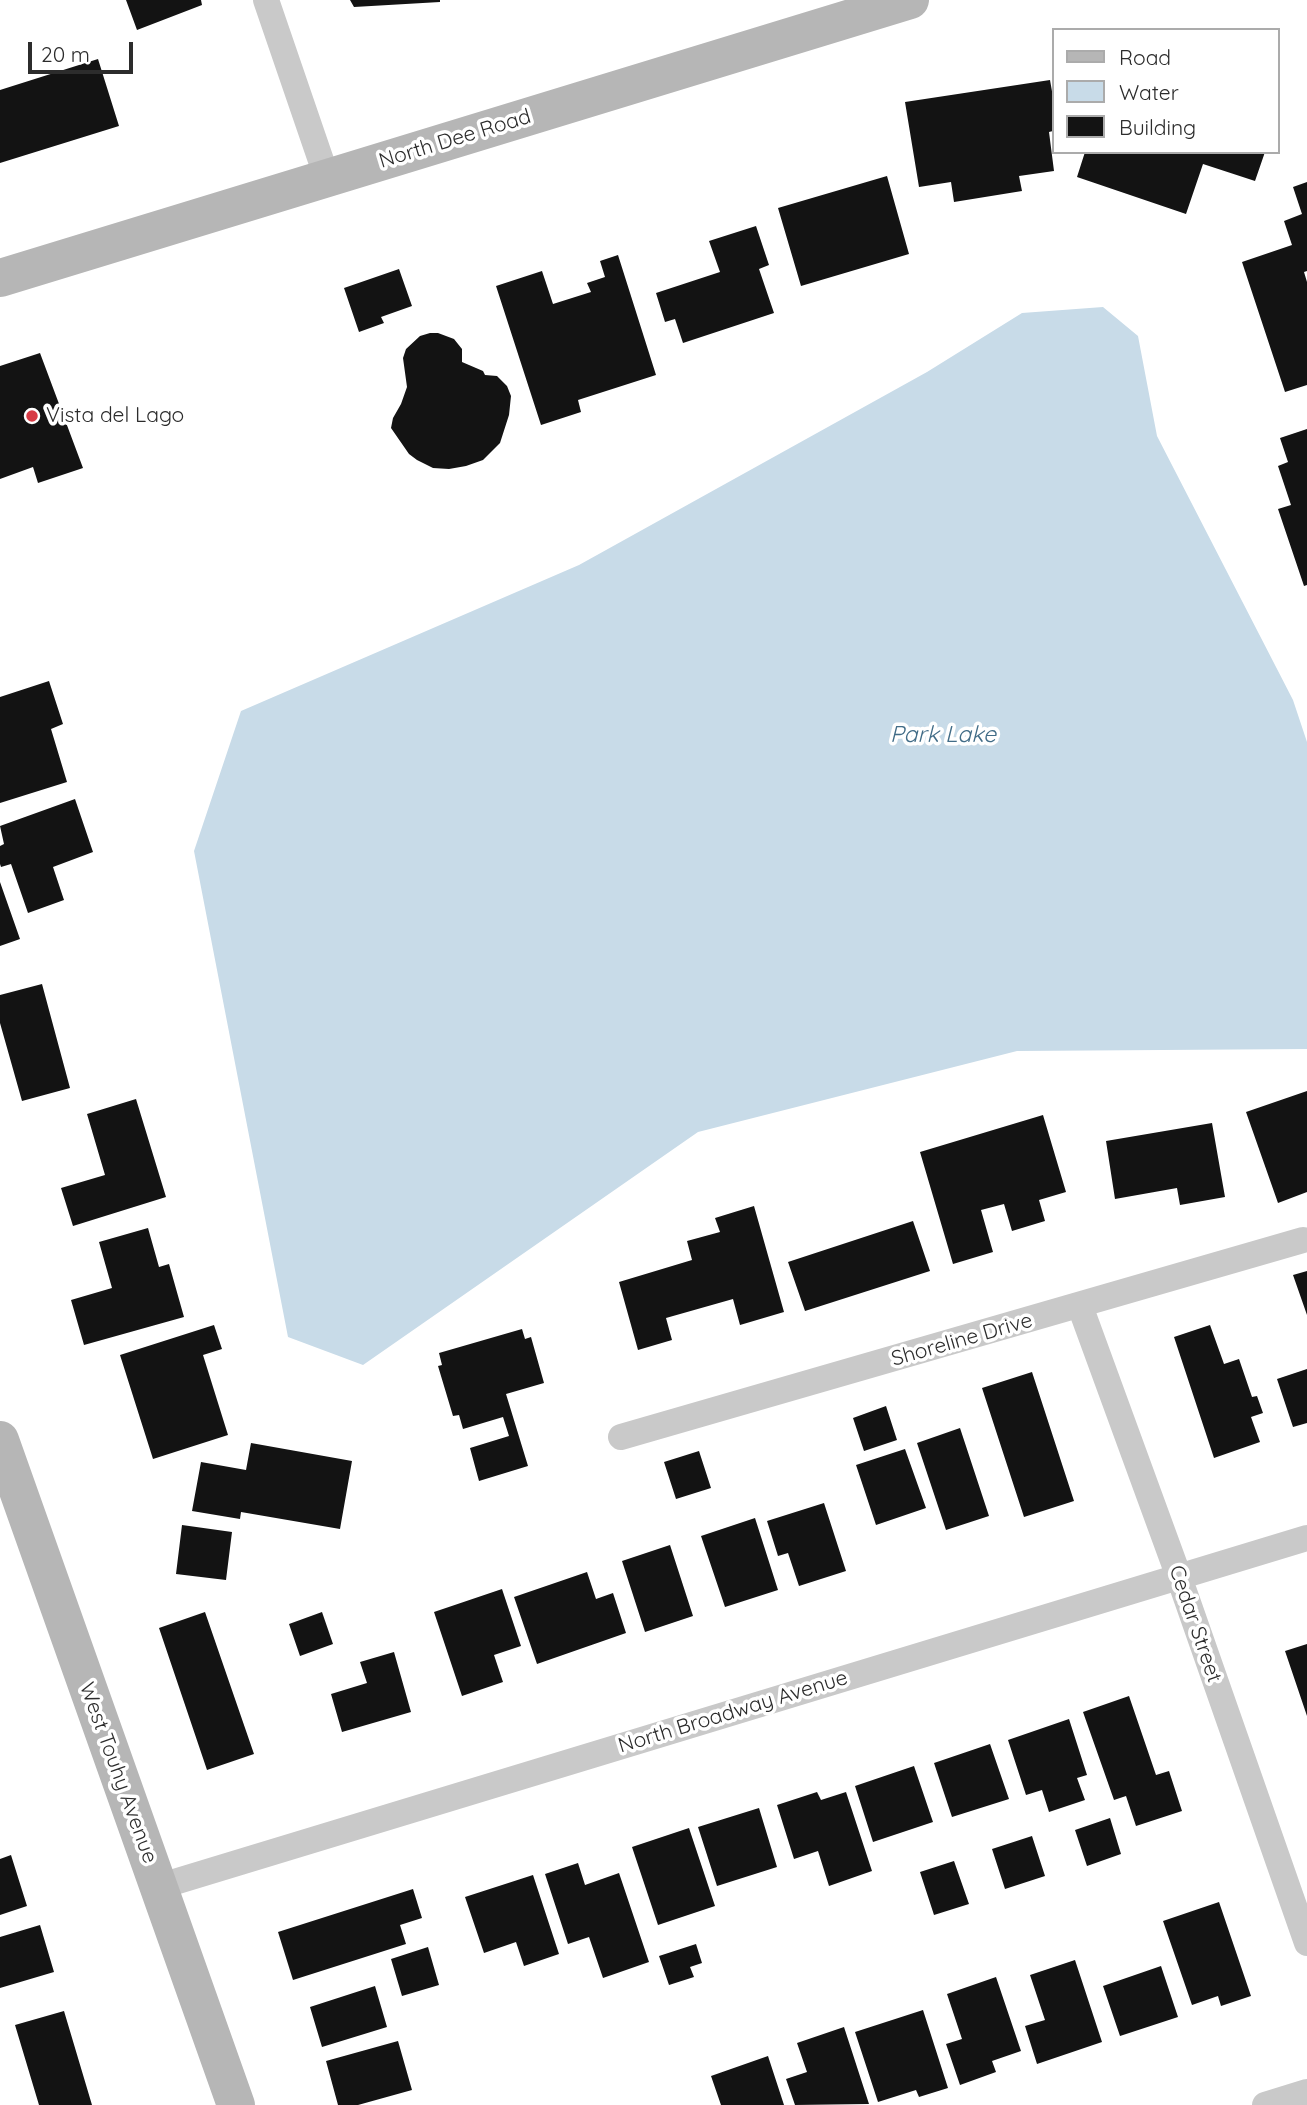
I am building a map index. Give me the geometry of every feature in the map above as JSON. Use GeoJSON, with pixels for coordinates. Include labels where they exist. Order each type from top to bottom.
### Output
{"type":"FeatureCollection","features":[{"type":"Feature","properties":{"kind":"main road","name":"North Dee Road"},"geometry":{"type":"LineString","coordinates":[[0,278],[910,0]]}},
{"type":"Feature","properties":{"kind":"main road","name":"West Touhy Avenue"},"geometry":{"type":"LineString","coordinates":[[0,1440],[236,2105]]}},
{"type":"Feature","properties":{"kind":"street"},"geometry":{"type":"LineString","coordinates":[[266,0],[327,178]]}},
{"type":"Feature","properties":{"kind":"street","name":"Shoreline Drive"},"geometry":{"type":"LineString","coordinates":[[621,1437],[1303,1240]]}},
{"type":"Feature","properties":{"kind":"street","name":"Cedar Street"},"geometry":{"type":"LineString","coordinates":[[1080,1306],[1179,1577],[1307,1943]]}},
{"type":"Feature","properties":{"kind":"street","name":"North Broadway Avenue"},"geometry":{"type":"LineString","coordinates":[[158,1887],[1307,1538]]}},
{"type":"Feature","properties":{"kind":"street"},"geometry":{"type":"LineString","coordinates":[[1265,2105],[1307,2092]]}},
{"type":"Feature","properties":{"kind":"water","name":"Park Lake"},"geometry":{"type":"Polygon","coordinates":[[[1103,307],[1138,336],[1157,436],[1293,700],[1307,742],[1307,1049],[1017,1051],[698,1132],[363,1365],[288,1337],[194,851],[241,711],[579,565],[927,372],[1022,313],[1103,307]]]}},
{"type":"Feature","properties":{"kind":"building"},"geometry":{"type":"Polygon","coordinates":[[[126,0],[201,0],[202,5],[137,30],[126,0]]]}},
{"type":"Feature","properties":{"kind":"building"},"geometry":{"type":"Polygon","coordinates":[[[350,0],[440,0],[440,2],[354,7],[350,0]]]}},
{"type":"Feature","properties":{"kind":"building"},"geometry":{"type":"Polygon","coordinates":[[[98,59],[119,126],[0,163],[0,90],[98,59]]]}},
{"type":"Feature","properties":{"kind":"building"},"geometry":{"type":"Polygon","coordinates":[[[1050,80],[1052,131],[1049,132],[1054,171],[1019,176],[1022,191],[954,202],[951,182],[919,187],[905,102],[1050,80]]]}},
{"type":"Feature","properties":{"kind":"building"},"geometry":{"type":"Polygon","coordinates":[[[1084,154],[1264,154],[1255,181],[1203,164],[1186,214],[1077,177],[1084,154]]]}},
{"type":"Feature","properties":{"kind":"building"},"geometry":{"type":"Polygon","coordinates":[[[887,176],[909,254],[801,286],[778,208],[887,176]]]}},
{"type":"Feature","properties":{"kind":"building"},"geometry":{"type":"Polygon","coordinates":[[[1307,182],[1307,271],[1304,272],[1307,282],[1307,385],[1285,392],[1242,262],[1292,245],[1284,221],[1302,214],[1293,187],[1307,182]]]}},
{"type":"Feature","properties":{"kind":"building"},"geometry":{"type":"Polygon","coordinates":[[[756,226],[769,265],[759,269],[774,313],[683,343],[675,319],[665,322],[656,293],[720,272],[709,241],[756,226]]]}},
{"type":"Feature","properties":{"kind":"building"},"geometry":{"type":"Polygon","coordinates":[[[618,255],[656,375],[578,400],[581,412],[541,425],[496,286],[542,271],[553,304],[591,292],[587,283],[605,277],[600,261],[618,255]]]}},
{"type":"Feature","properties":{"kind":"building"},"geometry":{"type":"Polygon","coordinates":[[[399,269],[412,306],[381,317],[384,323],[359,332],[344,288],[399,269]]]}},
{"type":"Feature","properties":{"kind":"building"},"geometry":{"type":"Polygon","coordinates":[[[430,333],[454,339],[462,349],[462,362],[483,371],[485,375],[497,376],[507,386],[511,396],[509,415],[500,443],[483,460],[466,466],[433,468],[417,460],[409,454],[391,428],[407,387],[403,358],[406,349],[420,336],[430,333]]]}},
{"type":"Feature","properties":{"kind":"building","name":"Vista del Lago"},"geometry":{"type":"Polygon","coordinates":[[[40,353],[83,468],[38,483],[33,467],[0,479],[0,366],[40,353]]]}},
{"type":"Feature","properties":{"kind":"building"},"geometry":{"type":"Polygon","coordinates":[[[1307,429],[1307,585],[1304,586],[1278,509],[1291,505],[1278,466],[1288,462],[1280,438],[1307,429]]]}},
{"type":"Feature","properties":{"kind":"building"},"geometry":{"type":"Polygon","coordinates":[[[49,681],[63,724],[51,729],[67,782],[0,803],[0,697],[49,681]]]}},
{"type":"Feature","properties":{"kind":"building"},"geometry":{"type":"Polygon","coordinates":[[[75,799],[93,852],[53,867],[64,900],[28,913],[11,864],[1,867],[0,864],[0,846],[4,844],[0,826],[75,799]]]}},
{"type":"Feature","properties":{"kind":"building"},"geometry":{"type":"Polygon","coordinates":[[[0,882],[20,939],[0,946],[0,882]]]}},
{"type":"Feature","properties":{"kind":"building"},"geometry":{"type":"Polygon","coordinates":[[[42,984],[70,1088],[22,1101],[0,1023],[0,995],[42,984]]]}},
{"type":"Feature","properties":{"kind":"building"},"geometry":{"type":"Polygon","coordinates":[[[1307,1091],[1307,1192],[1278,1203],[1246,1112],[1307,1091]]]}},
{"type":"Feature","properties":{"kind":"building"},"geometry":{"type":"Polygon","coordinates":[[[136,1099],[166,1197],[73,1226],[61,1188],[105,1175],[87,1114],[136,1099]]]}},
{"type":"Feature","properties":{"kind":"building"},"geometry":{"type":"Polygon","coordinates":[[[1043,1115],[1066,1192],[1039,1200],[1045,1221],[1012,1231],[1004,1204],[981,1210],[993,1252],[953,1264],[920,1152],[1043,1115]]]}},
{"type":"Feature","properties":{"kind":"building"},"geometry":{"type":"Polygon","coordinates":[[[1212,1123],[1225,1197],[1180,1205],[1177,1188],[1115,1199],[1106,1141],[1212,1123]]]}},
{"type":"Feature","properties":{"kind":"building"},"geometry":{"type":"Polygon","coordinates":[[[754,1206],[784,1312],[740,1325],[733,1299],[666,1318],[672,1340],[638,1350],[619,1282],[692,1260],[687,1241],[720,1232],[715,1218],[754,1206]]]}},
{"type":"Feature","properties":{"kind":"building"},"geometry":{"type":"Polygon","coordinates":[[[913,1221],[930,1271],[805,1311],[788,1262],[913,1221]]]}},
{"type":"Feature","properties":{"kind":"building"},"geometry":{"type":"Polygon","coordinates":[[[148,1228],[159,1267],[169,1264],[184,1317],[84,1345],[71,1300],[112,1288],[99,1242],[148,1228]]]}},
{"type":"Feature","properties":{"kind":"building"},"geometry":{"type":"Polygon","coordinates":[[[1307,1271],[1307,1315],[1293,1275],[1307,1271]]]}},
{"type":"Feature","properties":{"kind":"building"},"geometry":{"type":"Polygon","coordinates":[[[214,1325],[222,1349],[203,1355],[228,1435],[153,1459],[120,1355],[214,1325]]]}},
{"type":"Feature","properties":{"kind":"building"},"geometry":{"type":"Polygon","coordinates":[[[1210,1325],[1224,1364],[1239,1359],[1252,1397],[1257,1396],[1263,1413],[1251,1417],[1260,1442],[1214,1458],[1174,1337],[1210,1325]]]}},
{"type":"Feature","properties":{"kind":"building"},"geometry":{"type":"Polygon","coordinates":[[[522,1329],[525,1339],[531,1337],[544,1383],[506,1394],[528,1466],[479,1481],[470,1448],[509,1436],[503,1417],[463,1429],[459,1415],[453,1416],[438,1366],[442,1365],[439,1353],[522,1329]]]}},
{"type":"Feature","properties":{"kind":"building"},"geometry":{"type":"Polygon","coordinates":[[[1307,1369],[1307,1423],[1293,1427],[1277,1379],[1307,1369]]]}},
{"type":"Feature","properties":{"kind":"building"},"geometry":{"type":"Polygon","coordinates":[[[1032,1372],[1074,1501],[1024,1517],[982,1388],[1032,1372]]]}},
{"type":"Feature","properties":{"kind":"building"},"geometry":{"type":"Polygon","coordinates":[[[886,1406],[897,1440],[864,1451],[853,1418],[886,1406]]]}},
{"type":"Feature","properties":{"kind":"building"},"geometry":{"type":"Polygon","coordinates":[[[960,1428],[989,1516],[946,1530],[917,1443],[960,1428]]]}},
{"type":"Feature","properties":{"kind":"building"},"geometry":{"type":"Polygon","coordinates":[[[251,1443],[352,1461],[340,1529],[241,1512],[240,1519],[192,1511],[201,1462],[246,1470],[251,1443]]]}},
{"type":"Feature","properties":{"kind":"building"},"geometry":{"type":"Polygon","coordinates":[[[905,1449],[926,1508],[876,1525],[856,1465],[905,1449]]]}},
{"type":"Feature","properties":{"kind":"building"},"geometry":{"type":"Polygon","coordinates":[[[699,1451],[711,1488],[676,1499],[664,1462],[699,1451]]]}},
{"type":"Feature","properties":{"kind":"building"},"geometry":{"type":"Polygon","coordinates":[[[824,1503],[846,1571],[799,1586],[788,1553],[778,1556],[767,1521],[824,1503]]]}},
{"type":"Feature","properties":{"kind":"building"},"geometry":{"type":"Polygon","coordinates":[[[755,1518],[778,1590],[725,1607],[701,1536],[755,1518]]]}},
{"type":"Feature","properties":{"kind":"building"},"geometry":{"type":"Polygon","coordinates":[[[182,1525],[232,1532],[226,1580],[176,1574],[182,1525]]]}},
{"type":"Feature","properties":{"kind":"building"},"geometry":{"type":"Polygon","coordinates":[[[670,1545],[693,1616],[645,1632],[622,1561],[670,1545]]]}},
{"type":"Feature","properties":{"kind":"building"},"geometry":{"type":"Polygon","coordinates":[[[587,1572],[596,1599],[613,1593],[626,1633],[537,1664],[514,1597],[587,1572]]]}},
{"type":"Feature","properties":{"kind":"building"},"geometry":{"type":"Polygon","coordinates":[[[502,1589],[521,1646],[494,1655],[503,1682],[462,1696],[434,1612],[502,1589]]]}},
{"type":"Feature","properties":{"kind":"building"},"geometry":{"type":"Polygon","coordinates":[[[205,1612],[254,1754],[207,1770],[159,1628],[205,1612]]]}},
{"type":"Feature","properties":{"kind":"building"},"geometry":{"type":"Polygon","coordinates":[[[322,1612],[333,1644],[300,1656],[289,1624],[322,1612]]]}},
{"type":"Feature","properties":{"kind":"building"},"geometry":{"type":"Polygon","coordinates":[[[1307,1644],[1307,1716],[1285,1651],[1307,1644]]]}},
{"type":"Feature","properties":{"kind":"building"},"geometry":{"type":"Polygon","coordinates":[[[394,1652],[411,1712],[342,1732],[331,1694],[367,1683],[360,1662],[394,1652]]]}},
{"type":"Feature","properties":{"kind":"building"},"geometry":{"type":"Polygon","coordinates":[[[1129,1696],[1156,1775],[1169,1771],[1182,1811],[1136,1826],[1126,1796],[1114,1800],[1083,1712],[1129,1696]]]}},
{"type":"Feature","properties":{"kind":"building"},"geometry":{"type":"Polygon","coordinates":[[[1069,1719],[1087,1775],[1077,1778],[1085,1800],[1049,1812],[1042,1790],[1026,1795],[1008,1740],[1069,1719]]]}},
{"type":"Feature","properties":{"kind":"building"},"geometry":{"type":"Polygon","coordinates":[[[990,1744],[1009,1799],[952,1817],[934,1763],[990,1744]]]}},
{"type":"Feature","properties":{"kind":"building"},"geometry":{"type":"Polygon","coordinates":[[[914,1766],[933,1822],[873,1842],[855,1786],[914,1766]]]}},
{"type":"Feature","properties":{"kind":"building"},"geometry":{"type":"Polygon","coordinates":[[[817,1792],[821,1800],[846,1792],[872,1871],[829,1886],[818,1851],[794,1859],[777,1805],[817,1792]]]}},
{"type":"Feature","properties":{"kind":"building"},"geometry":{"type":"Polygon","coordinates":[[[759,1808],[777,1867],[717,1886],[698,1827],[759,1808]]]}},
{"type":"Feature","properties":{"kind":"building"},"geometry":{"type":"Polygon","coordinates":[[[1110,1818],[1121,1854],[1087,1866],[1075,1830],[1110,1818]]]}},
{"type":"Feature","properties":{"kind":"building"},"geometry":{"type":"Polygon","coordinates":[[[689,1828],[715,1906],[658,1925],[632,1847],[689,1828]]]}},
{"type":"Feature","properties":{"kind":"building"},"geometry":{"type":"Polygon","coordinates":[[[1032,1836],[1045,1876],[1005,1889],[992,1849],[1032,1836]]]}},
{"type":"Feature","properties":{"kind":"building"},"geometry":{"type":"Polygon","coordinates":[[[11,1855],[27,1906],[0,1915],[0,1859],[11,1855]]]}},
{"type":"Feature","properties":{"kind":"building"},"geometry":{"type":"Polygon","coordinates":[[[954,1861],[969,1904],[934,1915],[920,1872],[954,1861]]]}},
{"type":"Feature","properties":{"kind":"building"},"geometry":{"type":"Polygon","coordinates":[[[578,1863],[585,1885],[619,1873],[649,1962],[603,1978],[589,1937],[568,1944],[545,1874],[578,1863]]]}},
{"type":"Feature","properties":{"kind":"building"},"geometry":{"type":"Polygon","coordinates":[[[533,1875],[559,1954],[524,1966],[516,1942],[484,1953],[465,1897],[533,1875]]]}},
{"type":"Feature","properties":{"kind":"building"},"geometry":{"type":"Polygon","coordinates":[[[413,1889],[422,1918],[400,1925],[406,1944],[293,1980],[278,1932],[413,1889]]]}},
{"type":"Feature","properties":{"kind":"building"},"geometry":{"type":"Polygon","coordinates":[[[1219,1902],[1251,1996],[1221,2006],[1218,1996],[1192,2005],[1163,1921],[1219,1902]]]}},
{"type":"Feature","properties":{"kind":"building"},"geometry":{"type":"Polygon","coordinates":[[[40,1925],[54,1972],[0,1988],[0,1937],[40,1925]]]}},
{"type":"Feature","properties":{"kind":"building"},"geometry":{"type":"Polygon","coordinates":[[[696,1944],[702,1963],[690,1967],[694,1977],[669,1985],[659,1956],[696,1944]]]}},
{"type":"Feature","properties":{"kind":"building"},"geometry":{"type":"Polygon","coordinates":[[[428,1947],[439,1985],[402,1996],[391,1959],[428,1947]]]}},
{"type":"Feature","properties":{"kind":"building"},"geometry":{"type":"Polygon","coordinates":[[[1075,1960],[1102,2042],[1037,2064],[1025,2026],[1045,2020],[1030,1975],[1075,1960]]]}},
{"type":"Feature","properties":{"kind":"building"},"geometry":{"type":"Polygon","coordinates":[[[1161,1966],[1178,2017],[1120,2036],[1103,1986],[1161,1966]]]}},
{"type":"Feature","properties":{"kind":"building"},"geometry":{"type":"Polygon","coordinates":[[[996,1977],[1021,2051],[992,2061],[996,2072],[960,2085],[946,2044],[962,2039],[947,1994],[996,1977]]]}},
{"type":"Feature","properties":{"kind":"building"},"geometry":{"type":"Polygon","coordinates":[[[375,1986],[387,2027],[322,2047],[310,2007],[375,1986]]]}},
{"type":"Feature","properties":{"kind":"building"},"geometry":{"type":"Polygon","coordinates":[[[923,2010],[948,2088],[919,2097],[916,2090],[878,2102],[855,2032],[923,2010]]]}},
{"type":"Feature","properties":{"kind":"building"},"geometry":{"type":"Polygon","coordinates":[[[64,2011],[92,2105],[39,2105],[15,2025],[64,2011]]]}},
{"type":"Feature","properties":{"kind":"building"},"geometry":{"type":"Polygon","coordinates":[[[844,2027],[869,2104],[795,2105],[786,2079],[807,2072],[797,2043],[844,2027]]]}},
{"type":"Feature","properties":{"kind":"building"},"geometry":{"type":"Polygon","coordinates":[[[398,2041],[412,2090],[358,2105],[338,2105],[326,2061],[398,2041]]]}},
{"type":"Feature","properties":{"kind":"building"},"geometry":{"type":"Polygon","coordinates":[[[768,2056],[784,2105],[721,2105],[711,2076],[768,2056]]]}},
{"type":"Feature","properties":{"kind":"place","name":"Vista del Lago"},"geometry":{"type":"Point","coordinates":[32,416]}}]}
